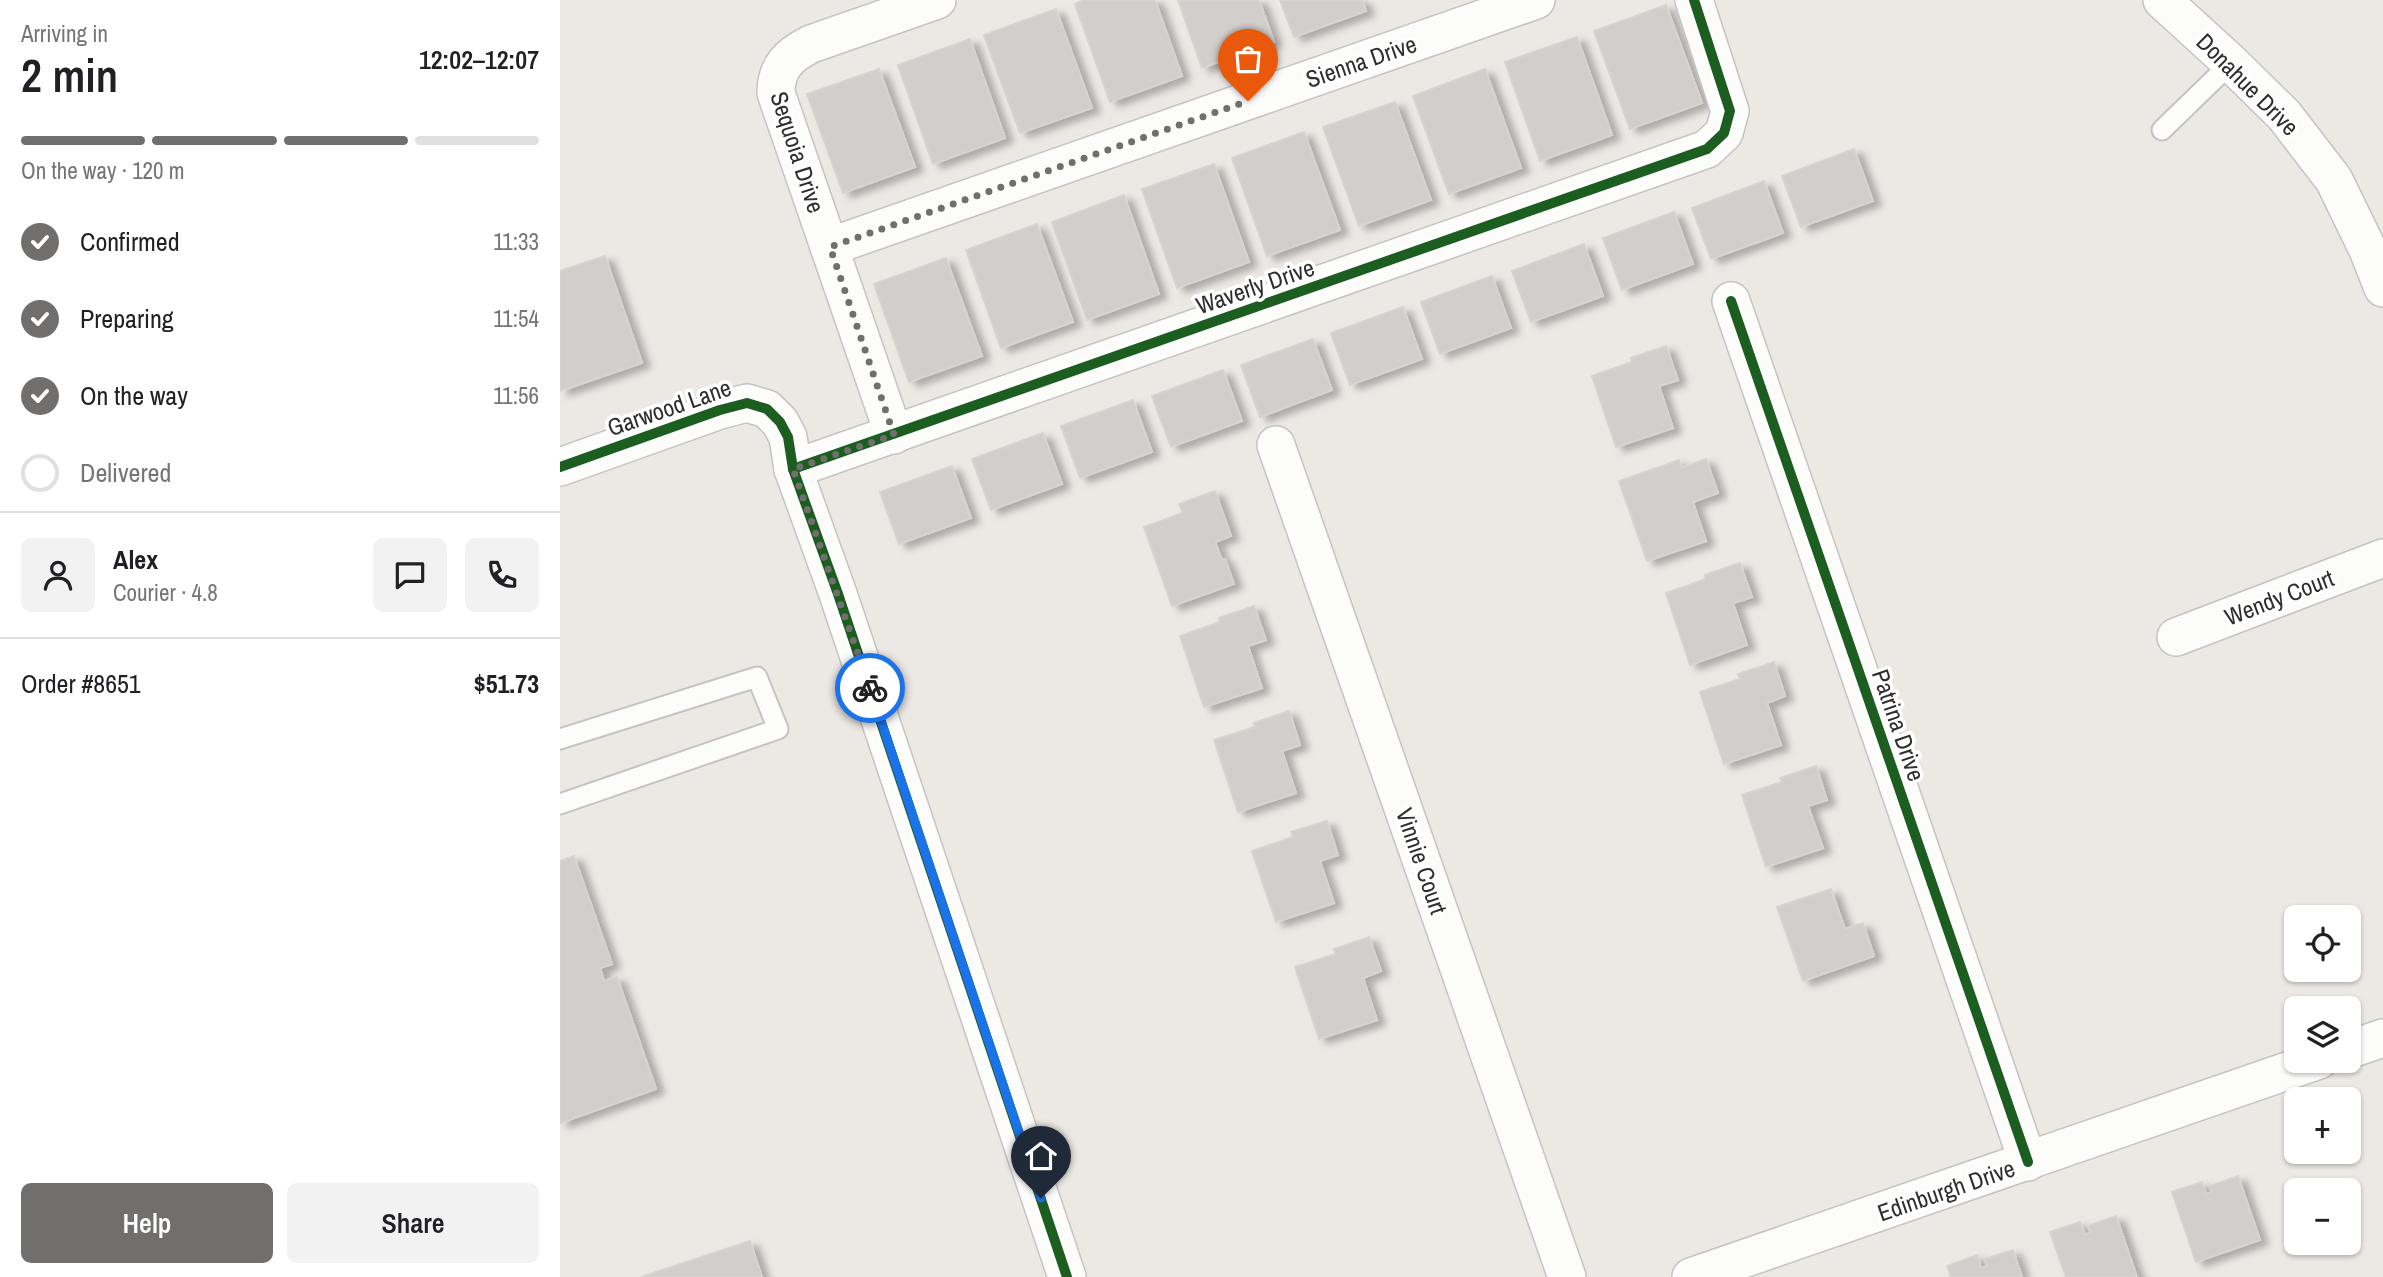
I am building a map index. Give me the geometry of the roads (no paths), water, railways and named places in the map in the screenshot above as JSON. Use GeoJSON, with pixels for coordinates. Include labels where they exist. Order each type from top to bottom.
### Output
{"type":"FeatureCollection","features":[{"type":"Feature","properties":{"kind":"street","name":"Sequoia Drive"},"geometry":{"type":"LineString","coordinates":[[894,435],[775,93],[776,80],[780,68],[794,52],[937,0]]}},
{"type":"Feature","properties":{"kind":"street","name":"Sienna Drive"},"geometry":{"type":"LineString","coordinates":[[830,247],[1536,0]]}},
{"type":"Feature","properties":{"kind":"street","name":"Waverly Drive"},"geometry":{"type":"LineString","coordinates":[[793,469],[1699,153],[1716,143],[1724,133],[1730,111],[1694,0]]}},
{"type":"Feature","properties":{"kind":"street","name":"Donahue Drive"},"geometry":{"type":"LineString","coordinates":[[2162,0],[2284,115],[2334,180],[2383,288]]}},
{"type":"Feature","properties":{"kind":"street","name":"Patrina Drive"},"geometry":{"type":"LineString","coordinates":[[1731,301],[2028,1162]]}},
{"type":"Feature","properties":{"kind":"street","name":"Garwood Lane"},"geometry":{"type":"LineString","coordinates":[[560,467],[720,410],[747,403],[766,409],[780,422],[788,437],[793,469],[838,594],[1067,1277]]}},
{"type":"Feature","properties":{"kind":"street","name":"Vinnie Court"},"geometry":{"type":"LineString","coordinates":[[1276,445],[1567,1277]]}},
{"type":"Feature","properties":{"kind":"street","name":"Wendy Court"},"geometry":{"type":"LineString","coordinates":[[2176,637],[2383,558]]}},
{"type":"Feature","properties":{"kind":"street"},"geometry":{"type":"LineString","coordinates":[[2361,1046],[2383,1038]]}},
{"type":"Feature","properties":{"kind":"street","name":"Edinburgh Drive"},"geometry":{"type":"LineString","coordinates":[[1691,1277],[2284,1072]]}},
{"type":"Feature","properties":{"kind":"lane"},"geometry":{"type":"LineString","coordinates":[[2162,130],[2231,63]]}},
{"type":"Feature","properties":{"kind":"lane"},"geometry":{"type":"LineString","coordinates":[[560,739],[757,677],[778,729],[560,804]]}}]}
